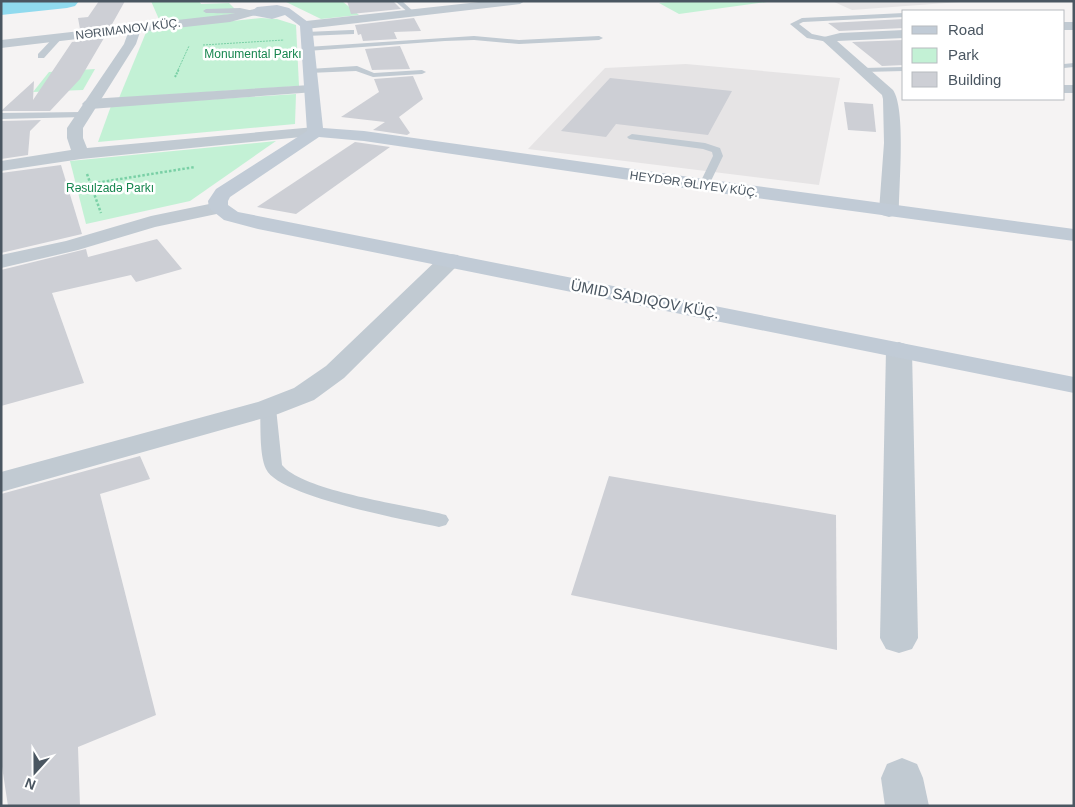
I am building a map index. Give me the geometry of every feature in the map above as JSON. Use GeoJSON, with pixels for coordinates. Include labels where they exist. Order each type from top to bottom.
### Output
{"type":"FeatureCollection","features":[{"type":"Feature","properties":{"kind":"main road"},"geometry":{"type":"LineString","coordinates":[[262,1],[284,9],[304,26],[314,132],[303,142],[223,193],[218,201],[219,208],[231,216],[258,223],[1074,385]]}},
{"type":"Feature","properties":{"kind":"main road"},"geometry":{"type":"LineString","coordinates":[[284,9],[253,7],[256,14],[304,26]]}},
{"type":"Feature","properties":{"kind":"main road"},"geometry":{"type":"LineString","coordinates":[[267,16],[286,12],[284,9]]}},
{"type":"Feature","properties":{"kind":"main road","name":"HEYDƏR ƏLIYEV KÜÇ."},"geometry":{"type":"LineString","coordinates":[[314,132],[364,136],[889,211],[1074,235]]}},
{"type":"Feature","properties":{"kind":"street"},"geometry":{"type":"LineString","coordinates":[[304,26],[520,1]]}},
{"type":"Feature","properties":{"kind":"street","name":"NƏRIMANOV KÜÇ."},"geometry":{"type":"LineString","coordinates":[[1,44],[238,17],[253,7]]}},
{"type":"Feature","properties":{"kind":"street"},"geometry":{"type":"LineString","coordinates":[[81,154],[75,138],[75,128],[130,44],[134,35],[134,28]]}},
{"type":"Feature","properties":{"kind":"street"},"geometry":{"type":"LineString","coordinates":[[828,40],[840,37],[902,34]]}},
{"type":"Feature","properties":{"kind":"street"},"geometry":{"type":"LineString","coordinates":[[828,40],[864,70],[888,93],[891,99],[892,144],[889,211]]}},
{"type":"Feature","properties":{"kind":"street"},"geometry":{"type":"LineString","coordinates":[[86,109],[310,89]]}},
{"type":"Feature","properties":{"kind":"street"},"geometry":{"type":"LineString","coordinates":[[888,93],[902,92]]}},
{"type":"Feature","properties":{"kind":"street"},"geometry":{"type":"LineString","coordinates":[[1,166],[81,154],[314,132]]}},
{"type":"Feature","properties":{"kind":"street"},"geometry":{"type":"LineString","coordinates":[[1,262],[71,246],[159,220],[219,208]]}},
{"type":"Feature","properties":{"kind":"street"},"geometry":{"type":"LineString","coordinates":[[1,482],[268,408],[304,394],[335,372],[450,260]]}},
{"type":"Feature","properties":{"kind":"street"},"geometry":{"type":"LineString","coordinates":[[899,350],[899,638]]}},
{"type":"Feature","properties":{"kind":"lane"},"geometry":{"type":"LineString","coordinates":[[398,1],[412,13]]}},
{"type":"Feature","properties":{"kind":"lane"},"geometry":{"type":"LineString","coordinates":[[206,11],[240,10],[253,7]]}},
{"type":"Feature","properties":{"kind":"lane"},"geometry":{"type":"LineString","coordinates":[[828,40],[810,36],[794,24],[802,20],[902,15]]}},
{"type":"Feature","properties":{"kind":"lane"},"geometry":{"type":"LineString","coordinates":[[304,26],[351,32]]}},
{"type":"Feature","properties":{"kind":"lane"},"geometry":{"type":"LineString","coordinates":[[41,56],[59,37]]}},
{"type":"Feature","properties":{"kind":"lane"},"geometry":{"type":"LineString","coordinates":[[307,49],[445,39],[474,38],[519,42],[599,38]]}},
{"type":"Feature","properties":{"kind":"lane"},"geometry":{"type":"LineString","coordinates":[[309,71],[357,68],[373,75],[422,72]]}},
{"type":"Feature","properties":{"kind":"lane"},"geometry":{"type":"LineString","coordinates":[[864,70],[902,69]]}},
{"type":"Feature","properties":{"kind":"lane"},"geometry":{"type":"LineString","coordinates":[[1,116],[86,109]]}},
{"type":"Feature","properties":{"kind":"lane"},"geometry":{"type":"LineString","coordinates":[[632,136],[705,146],[716,150],[718,156],[704,185]]}},
{"type":"Feature","properties":{"kind":"lane"},"geometry":{"type":"LineString","coordinates":[[268,408],[274,468],[282,477],[307,488],[439,520]]}},
{"type":"Feature","properties":{"kind":"path"},"geometry":{"type":"LineString","coordinates":[[198,45],[287,40]]}},
{"type":"Feature","properties":{"kind":"path"},"geometry":{"type":"LineString","coordinates":[[173,82],[189,46]]}},
{"type":"Feature","properties":{"kind":"path"},"geometry":{"type":"LineString","coordinates":[[81,154],[89,184],[102,215],[117,233]]}},
{"type":"Feature","properties":{"kind":"path"},"geometry":{"type":"LineString","coordinates":[[89,184],[197,167]]}},
{"type":"Feature","properties":{"kind":"shaded area"},"geometry":{"type":"Polygon","coordinates":[[[832,1],[973,1],[852,10],[832,1]]]}},
{"type":"Feature","properties":{"kind":"shaded area"},"geometry":{"type":"Polygon","coordinates":[[[686,64],[840,78],[819,185],[528,149],[605,68],[686,64]]]}},
{"type":"Feature","properties":{"kind":"green space"},"geometry":{"type":"Polygon","coordinates":[[[151,1],[199,1],[201,4],[229,3],[239,13],[161,24],[151,1]]]}},
{"type":"Feature","properties":{"kind":"green space"},"geometry":{"type":"Polygon","coordinates":[[[284,1],[342,1],[359,15],[321,19],[284,1]]]}},
{"type":"Feature","properties":{"kind":"green space"},"geometry":{"type":"Polygon","coordinates":[[[677,1],[774,1],[679,14],[659,3],[677,1]]]}},
{"type":"Feature","properties":{"kind":"green space","name":"Monumental Parkı"},"geometry":{"type":"Polygon","coordinates":[[[261,18],[277,19],[296,25],[299,86],[119,98],[147,30],[261,18]]]}},
{"type":"Feature","properties":{"kind":"green space"},"geometry":{"type":"Polygon","coordinates":[[[95,69],[83,90],[33,92],[49,72],[95,69]]]}},
{"type":"Feature","properties":{"kind":"green space"},"geometry":{"type":"Polygon","coordinates":[[[296,94],[295,124],[98,142],[111,106],[296,94]]]}},
{"type":"Feature","properties":{"kind":"green space","name":"Rəsulzadə Parkı"},"geometry":{"type":"Polygon","coordinates":[[[276,141],[190,201],[86,224],[70,161],[276,141]]]}},
{"type":"Feature","properties":{"kind":"building"},"geometry":{"type":"Polygon","coordinates":[[[99,1],[125,1],[111,26],[80,29],[78,18],[88,17],[99,1]]]}},
{"type":"Feature","properties":{"kind":"building"},"geometry":{"type":"Polygon","coordinates":[[[347,1],[393,1],[401,9],[351,14],[347,1]]]}},
{"type":"Feature","properties":{"kind":"building"},"geometry":{"type":"Polygon","coordinates":[[[414,18],[421,31],[394,32],[397,39],[363,41],[361,34],[358,35],[355,25],[414,18]]]}},
{"type":"Feature","properties":{"kind":"building"},"geometry":{"type":"Polygon","coordinates":[[[902,19],[902,28],[839,31],[828,23],[902,19]]]}},
{"type":"Feature","properties":{"kind":"building"},"geometry":{"type":"Polygon","coordinates":[[[104,38],[80,79],[50,111],[1,111],[34,81],[33,100],[72,42],[104,38]]]}},
{"type":"Feature","properties":{"kind":"building"},"geometry":{"type":"Polygon","coordinates":[[[902,40],[902,65],[882,66],[852,42],[902,40]]]}},
{"type":"Feature","properties":{"kind":"building"},"geometry":{"type":"Polygon","coordinates":[[[400,46],[410,69],[372,70],[365,49],[400,46]]]}},
{"type":"Feature","properties":{"kind":"building"},"geometry":{"type":"Polygon","coordinates":[[[413,76],[423,99],[399,117],[410,133],[407,135],[373,130],[385,122],[341,117],[379,92],[374,79],[413,76]]]}},
{"type":"Feature","properties":{"kind":"building"},"geometry":{"type":"Polygon","coordinates":[[[610,78],[732,91],[708,135],[616,124],[606,137],[561,131],[610,78]]]}},
{"type":"Feature","properties":{"kind":"building"},"geometry":{"type":"Polygon","coordinates":[[[844,102],[873,104],[876,132],[848,130],[844,102]]]}},
{"type":"Feature","properties":{"kind":"building"},"geometry":{"type":"Polygon","coordinates":[[[41,120],[30,131],[28,155],[1,159],[1,121],[41,120]]]}},
{"type":"Feature","properties":{"kind":"building"},"geometry":{"type":"Polygon","coordinates":[[[355,142],[390,147],[296,214],[257,207],[355,142]]]}},
{"type":"Feature","properties":{"kind":"building"},"geometry":{"type":"Polygon","coordinates":[[[61,165],[82,234],[1,253],[1,173],[61,165]]]}},
{"type":"Feature","properties":{"kind":"building"},"geometry":{"type":"Polygon","coordinates":[[[157,239],[182,269],[136,282],[131,275],[52,293],[84,383],[1,406],[1,270],[86,249],[88,257],[157,239]]]}},
{"type":"Feature","properties":{"kind":"building"},"geometry":{"type":"Polygon","coordinates":[[[140,456],[150,479],[100,494],[156,715],[78,747],[80,806],[8,806],[1,760],[1,494],[140,456]]]}},
{"type":"Feature","properties":{"kind":"building"},"geometry":{"type":"Polygon","coordinates":[[[609,476],[836,515],[837,650],[571,595],[609,476]]]}},
{"type":"Feature","properties":{"kind":"waterway"},"geometry":{"type":"LineString","coordinates":[[1,8],[67,1]]}}]}
